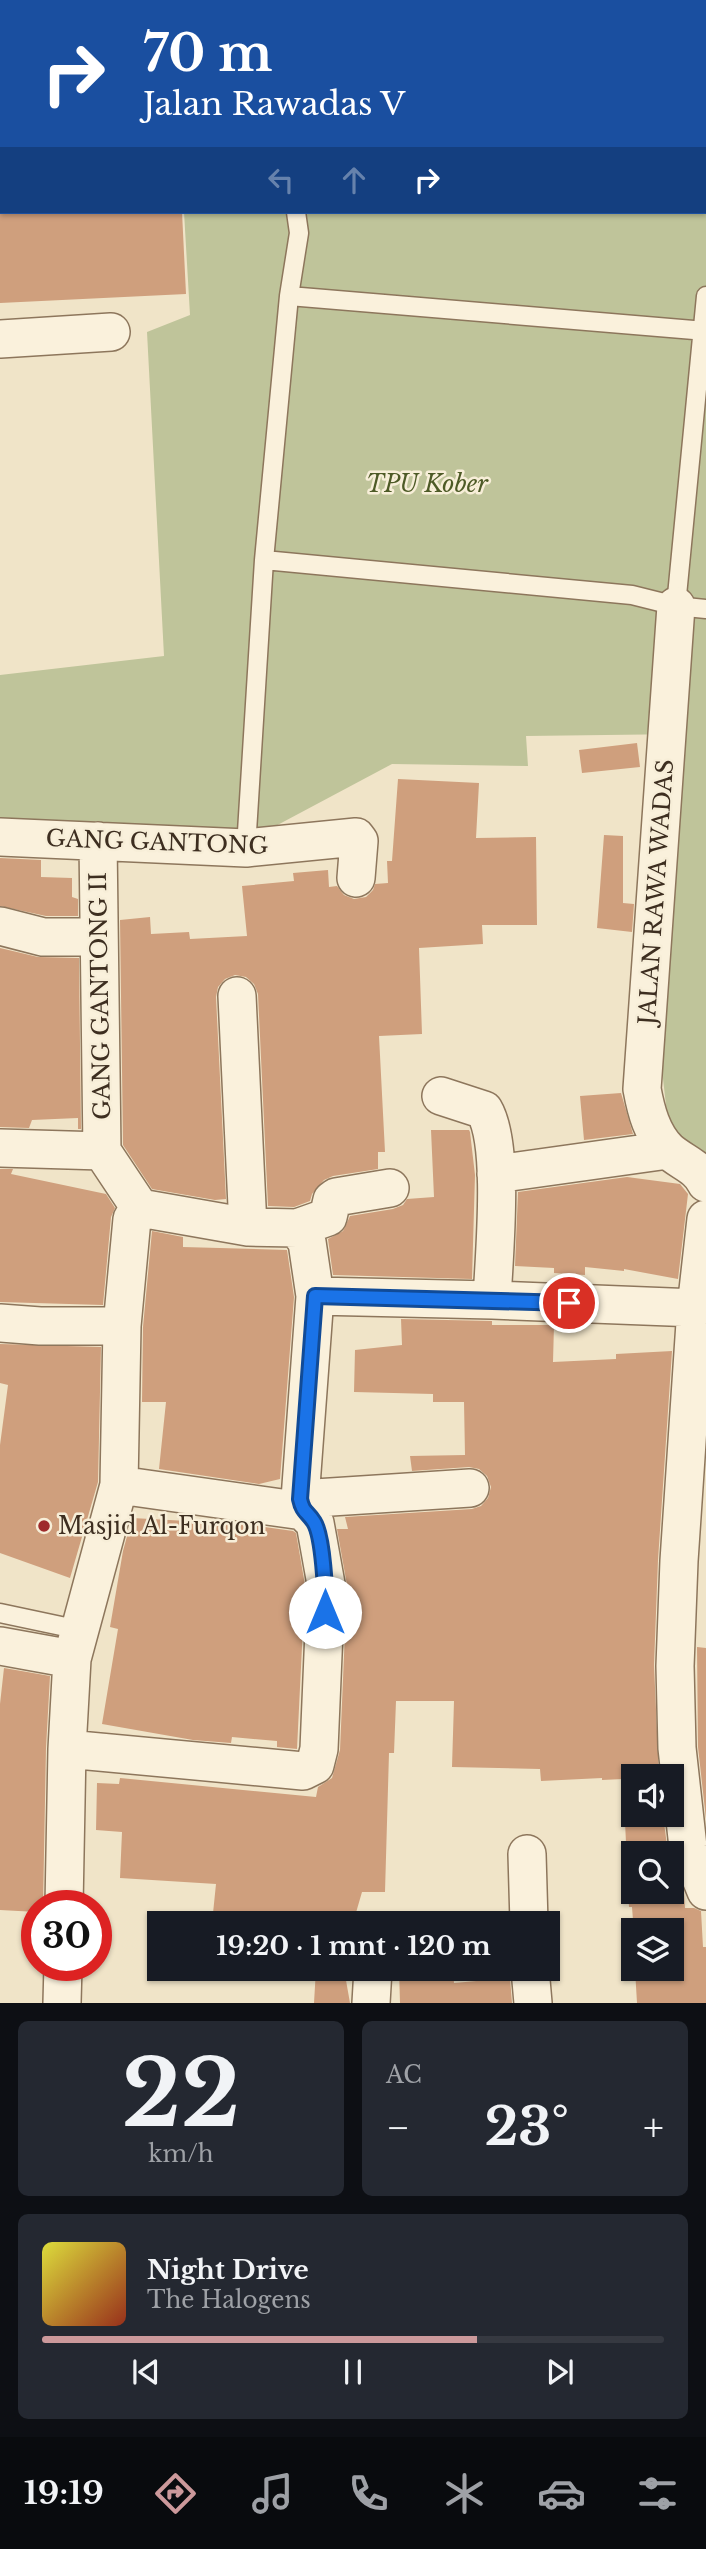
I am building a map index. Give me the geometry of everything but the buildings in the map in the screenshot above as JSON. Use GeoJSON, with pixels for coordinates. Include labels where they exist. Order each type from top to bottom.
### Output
{"type":"FeatureCollection","features":[{"type":"Feature","properties":{"kind":"street"},"geometry":{"type":"LineString","coordinates":[[0,339],[111,332]]}},
{"type":"Feature","properties":{"kind":"street","name":"JALAN RAWA WADAS"},"geometry":{"type":"LineString","coordinates":[[691,608],[642,1089],[646,1112],[655,1132],[668,1150],[696,1168],[706,1183]]}},
{"type":"Feature","properties":{"kind":"street","name":"GANG GANTONG"},"geometry":{"type":"LineString","coordinates":[[0,837],[246,848],[356,837],[359,841],[356,878]]}},
{"type":"Feature","properties":{"kind":"street","name":"GANG GANTONG II"},"geometry":{"type":"LineString","coordinates":[[98,841],[102,1152]]}},
{"type":"Feature","properties":{"kind":"street"},"geometry":{"type":"LineString","coordinates":[[0,926],[43,937],[99,937]]}},
{"type":"Feature","properties":{"kind":"street"},"geometry":{"type":"LineString","coordinates":[[237,996],[248,1227]]}},
{"type":"Feature","properties":{"kind":"street"},"geometry":{"type":"LineString","coordinates":[[441,1096],[484,1110],[491,1122],[496,1174],[492,1300]]}},
{"type":"Feature","properties":{"kind":"street"},"geometry":{"type":"LineString","coordinates":[[0,1148],[102,1152],[140,1208],[248,1227],[297,1228],[328,1217],[332,1200],[336,1197],[390,1188]]}},
{"type":"Feature","properties":{"kind":"street"},"geometry":{"type":"LineString","coordinates":[[496,1174],[668,1150]]}},
{"type":"Feature","properties":{"kind":"street"},"geometry":{"type":"LineString","coordinates":[[64,1890],[67,1749],[76,1644],[119,1485],[122,1326],[132,1219],[140,1208]]}},
{"type":"Feature","properties":{"kind":"street"},"geometry":{"type":"LineString","coordinates":[[706,1219],[696,1308],[693,1561],[675,1666],[677,1748],[688,1847],[706,1891]]}},
{"type":"Feature","properties":{"kind":"street"},"geometry":{"type":"LineString","coordinates":[[67,1749],[303,1771],[315,1765],[319,1749],[326,1584],[315,1523],[302,1505],[315,1296],[307,1242],[297,1228]]}},
{"type":"Feature","properties":{"kind":"street"},"geometry":{"type":"LineString","coordinates":[[315,1296],[696,1308]]}},
{"type":"Feature","properties":{"kind":"street"},"geometry":{"type":"LineString","coordinates":[[0,1323],[122,1326]]}},
{"type":"Feature","properties":{"kind":"street"},"geometry":{"type":"LineString","coordinates":[[119,1485],[302,1505],[470,1488]]}},
{"type":"Feature","properties":{"kind":"street"},"geometry":{"type":"LineString","coordinates":[[0,1646],[76,1644]]}},
{"type":"Feature","properties":{"kind":"street"},"geometry":{"type":"LineString","coordinates":[[527,1854],[529,1911]]}},
{"type":"Feature","properties":{"kind":"street"},"geometry":{"type":"LineString","coordinates":[[62,2003],[63,1981]]}},
{"type":"Feature","properties":{"kind":"street"},"geometry":{"type":"LineString","coordinates":[[370,2003],[372,1981]]}},
{"type":"Feature","properties":{"kind":"street"},"geometry":{"type":"LineString","coordinates":[[531,1981],[533,2003]]}},
{"type":"Feature","properties":{"kind":"lane"},"geometry":{"type":"LineString","coordinates":[[246,848],[264,560],[289,296],[299,233],[296,214]]}},
{"type":"Feature","properties":{"kind":"lane"},"geometry":{"type":"LineString","coordinates":[[289,296],[704,331]]}},
{"type":"Feature","properties":{"kind":"lane"},"geometry":{"type":"LineString","coordinates":[[264,560],[632,595],[691,608],[706,296]]}},
{"type":"Feature","properties":{"kind":"lane"},"geometry":{"type":"LineString","coordinates":[[0,1613],[76,1644]]}},
{"type":"Feature","properties":{"kind":"green space","name":"TPU Kober"},"geometry":{"type":"Polygon","coordinates":[[[184,214],[706,214],[706,1161],[670,1140],[654,1000],[685,734],[526,736],[528,766],[392,764],[204,864],[0,851],[0,675],[164,656],[147,332],[190,315],[184,214]]]}},
{"type":"Feature","properties":{"kind":"place","name":"Masjid Al-Furqon"},"geometry":{"type":"Point","coordinates":[44,1526]}},
{"type":"Feature","properties":{"kind":"route"},"geometry":{"type":"LineString","coordinates":[[325,1612],[326,1584],[315,1523],[303,1511],[300,1499],[315,1296],[569,1303]]}}]}
